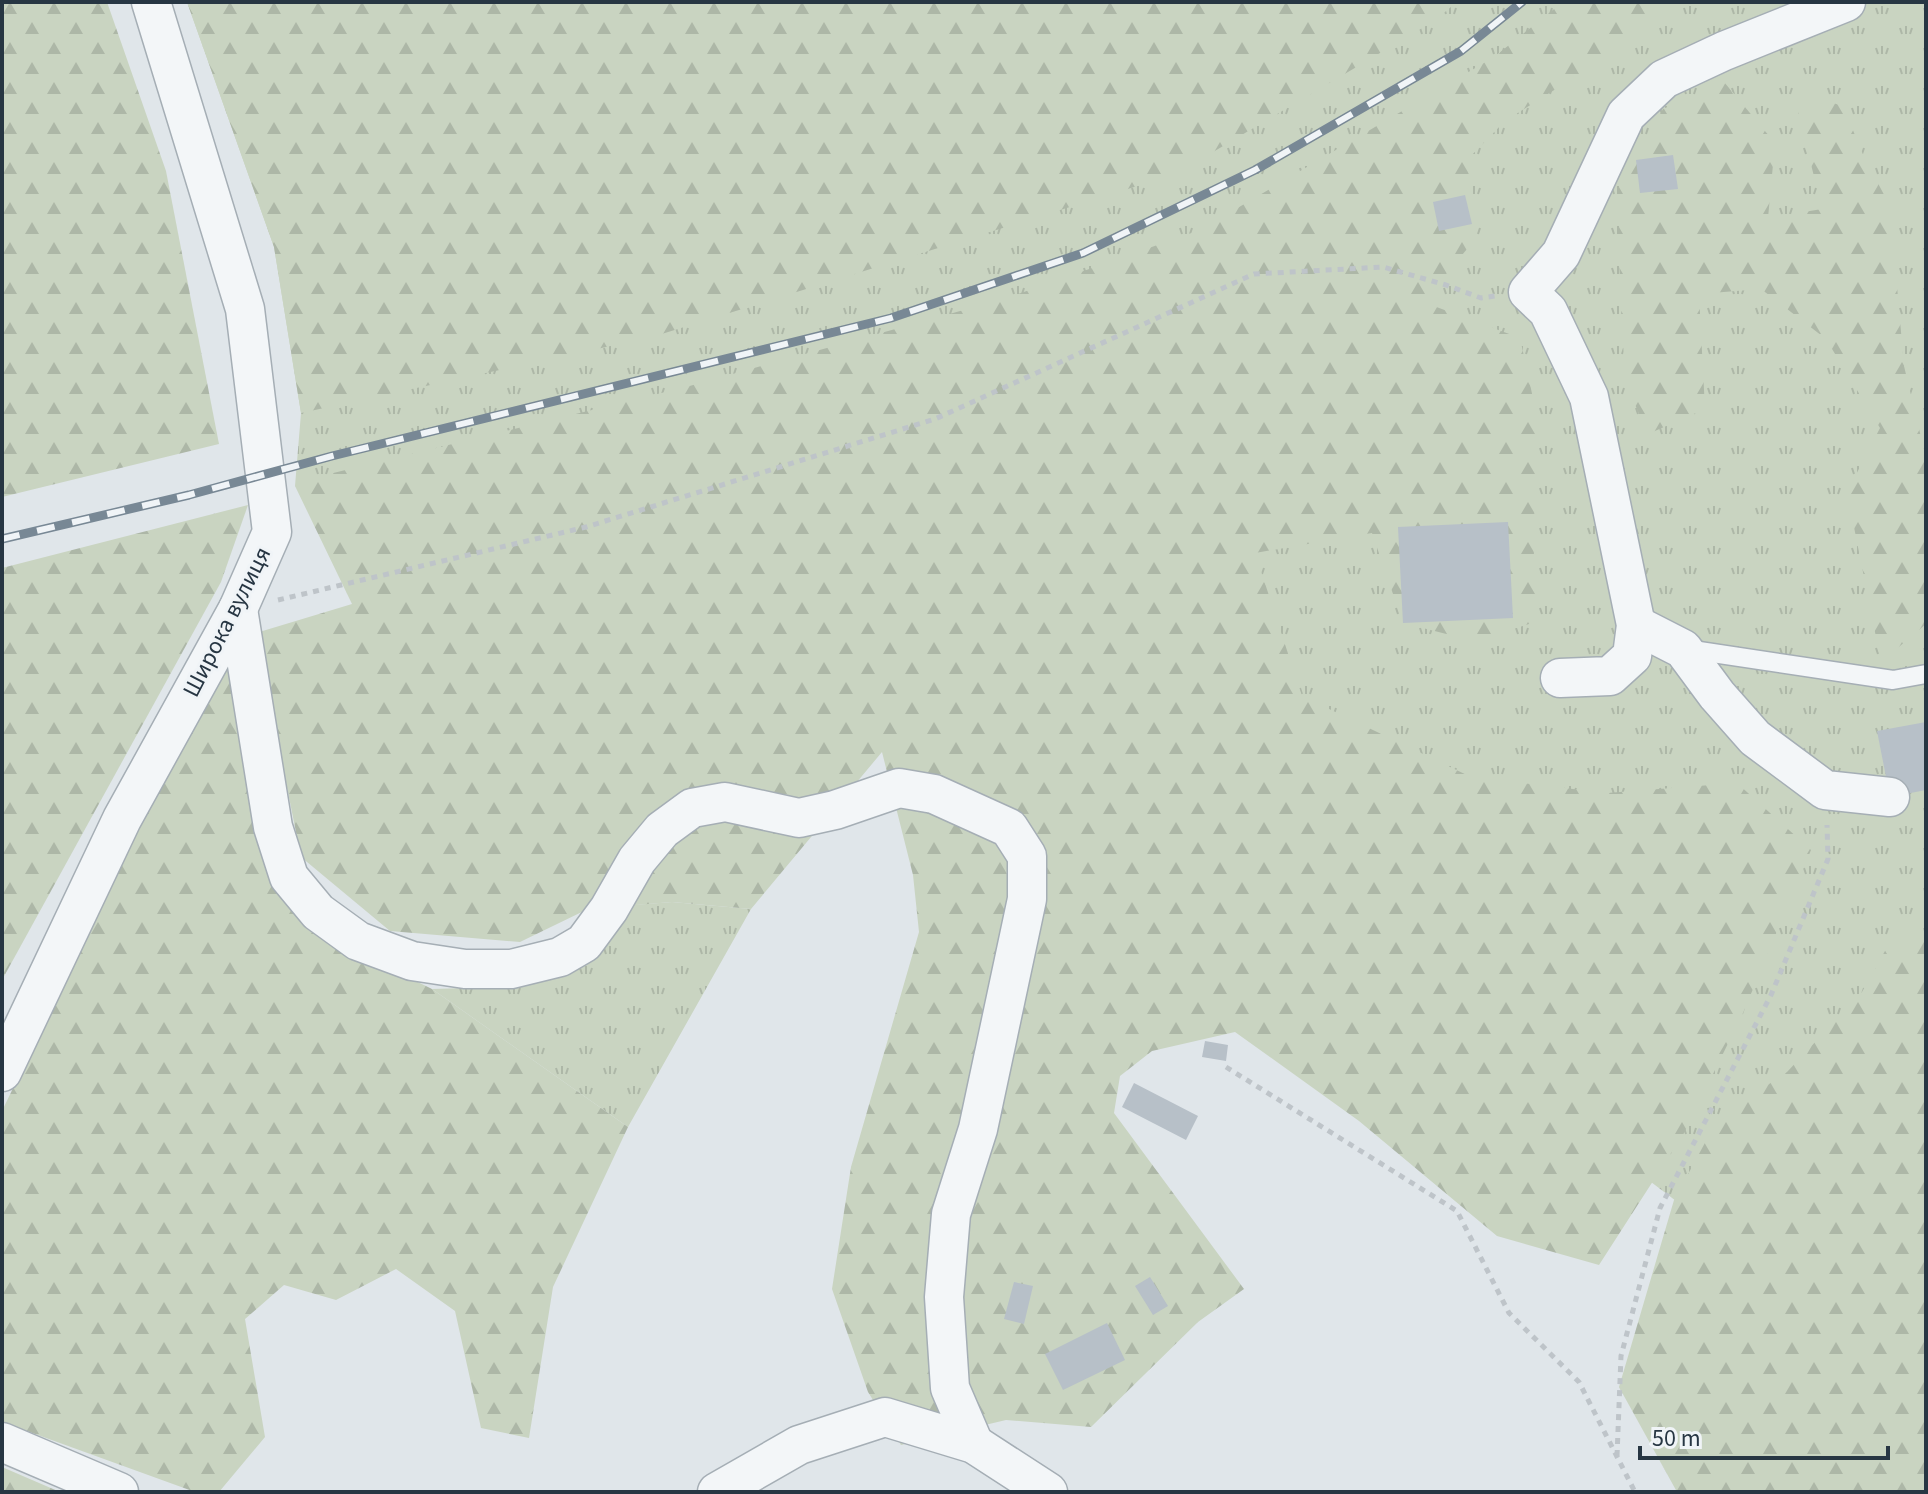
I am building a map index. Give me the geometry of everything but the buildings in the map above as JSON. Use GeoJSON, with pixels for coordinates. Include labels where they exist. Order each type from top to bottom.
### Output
{"type":"FeatureCollection","features":[{"type":"Feature","properties":{"kind":"street","name":"Широка вулиця"},"geometry":{"type":"LineString","coordinates":[[2,1072],[122,819],[238,609],[272,532],[245,309],[151,2]]}},
{"type":"Feature","properties":{"kind":"street"},"geometry":{"type":"LineString","coordinates":[[1560,678],[1610,676],[1632,656],[1636,625],[1589,397],[1548,311],[1528,292],[1561,254],[1626,115],[1664,79],[1724,51],[1846,2]]}},
{"type":"Feature","properties":{"kind":"street"},"geometry":{"type":"LineString","coordinates":[[238,609],[273,827],[289,877],[318,912],[358,941],[412,961],[465,969],[511,969],[560,957],[584,943],[609,909],[637,860],[662,830],[692,808],[725,802],[799,818],[835,810],[899,788],[934,794],[1009,828],[1027,856],[1027,899],[978,1129],[951,1214],[944,1297],[950,1388],[974,1444]]}},
{"type":"Feature","properties":{"kind":"street"},"geometry":{"type":"LineString","coordinates":[[1636,625],[1683,649],[1717,695],[1755,738],[1825,790],[1890,797]]}},
{"type":"Feature","properties":{"kind":"street"},"geometry":{"type":"LineString","coordinates":[[717,1492],[799,1445],[885,1417],[974,1444],[1048,1492]]}},
{"type":"Feature","properties":{"kind":"street"},"geometry":{"type":"LineString","coordinates":[[2,1442],[119,1492]]}},
{"type":"Feature","properties":{"kind":"lane"},"geometry":{"type":"LineString","coordinates":[[1683,649],[1893,680],[1926,674]]}},
{"type":"Feature","properties":{"kind":"path"},"geometry":{"type":"LineString","coordinates":[[238,609],[586,527],[935,419],[1254,274],[1383,267],[1481,298],[1528,292]]}},
{"type":"Feature","properties":{"kind":"path"},"geometry":{"type":"LineString","coordinates":[[1617,1456],[1621,1356],[1660,1208],[1771,995],[1828,859],[1825,790]]}},
{"type":"Feature","properties":{"kind":"path"},"geometry":{"type":"LineString","coordinates":[[1226,1067],[1457,1211],[1509,1313],[1579,1382],[1635,1492]]}},
{"type":"Feature","properties":{"kind":"green space"},"geometry":{"type":"Polygon","coordinates":[[[2,2],[107,2],[166,171],[219,444],[2,497],[2,2]]]}},
{"type":"Feature","properties":{"kind":"green space"},"geometry":{"type":"Polygon","coordinates":[[[187,2],[1926,2],[1926,1391],[1146,798],[882,751],[295,486],[301,413],[274,247],[187,2]]]}},
{"type":"Feature","properties":{"kind":"green space"},"geometry":{"type":"Polygon","coordinates":[[[187,2],[1457,2],[1434,21],[1176,174],[652,337],[301,413],[274,247],[187,2]]]}},
{"type":"Feature","properties":{"kind":"green space"},"geometry":{"type":"Polygon","coordinates":[[[1563,2],[1657,2],[1656,26],[1505,121],[1467,160],[1477,237],[1423,302],[1520,338],[1539,426],[1533,541],[1539,621],[1474,641],[1403,623],[1372,533],[1255,553],[1302,696],[1471,777],[1607,793],[1737,783],[1811,850],[1743,1013],[1684,1133],[1599,1265],[1497,1236],[1359,1121],[1235,1032],[1152,1051],[1120,1076],[1114,1113],[1244,1289],[1198,1322],[1091,1427],[1006,1420],[901,1445],[868,1392],[832,1289],[851,1167],[919,932],[913,875],[882,752],[751,909],[672,902],[588,909],[520,942],[390,931],[301,857],[256,633],[352,604],[295,486],[325,475],[686,387],[1007,298],[1200,230],[1494,57],[1563,2]]]}},
{"type":"Feature","properties":{"kind":"green space"},"geometry":{"type":"Polygon","coordinates":[[[1724,82],[1775,143],[1768,218],[1822,209],[1793,91],[1843,106],[1864,157],[1890,206],[1904,366],[1926,458],[1926,624],[1881,662],[1847,492],[1880,428],[1826,339],[1761,289],[1699,294],[1705,409],[1648,434],[1625,382],[1619,185],[1663,109],[1724,82]]]}},
{"type":"Feature","properties":{"kind":"green space"},"geometry":{"type":"Polygon","coordinates":[[[248,505],[221,582],[2,980],[2,568],[248,505]]]}},
{"type":"Feature","properties":{"kind":"green space"},"geometry":{"type":"Polygon","coordinates":[[[231,637],[328,938],[432,989],[628,1127],[553,1287],[529,1438],[481,1428],[455,1311],[396,1269],[336,1300],[284,1285],[245,1319],[265,1437],[219,1492],[195,1492],[2,1422],[2,1111],[231,637]]]}},
{"type":"Feature","properties":{"kind":"green space"},"geometry":{"type":"Polygon","coordinates":[[[672,902],[751,909],[628,1127],[432,989],[501,987],[620,906],[672,902]]]}},
{"type":"Feature","properties":{"kind":"green space"},"geometry":{"type":"Polygon","coordinates":[[[1926,933],[1926,1492],[1677,1492],[1619,1387],[1674,1200],[1719,1117],[1787,1072],[1862,992],[1890,942],[1926,933]]]}},
{"type":"Feature","properties":{"kind":"green space"},"geometry":{"type":"Polygon","coordinates":[[[2,1467],[60,1492],[2,1492],[2,1467]]]}},
{"type":"Feature","properties":{"kind":"railway"},"geometry":{"type":"LineString","coordinates":[[2,539],[189,495],[332,456],[891,318],[1083,253],[1255,170],[1461,51],[1522,2]]}}]}
